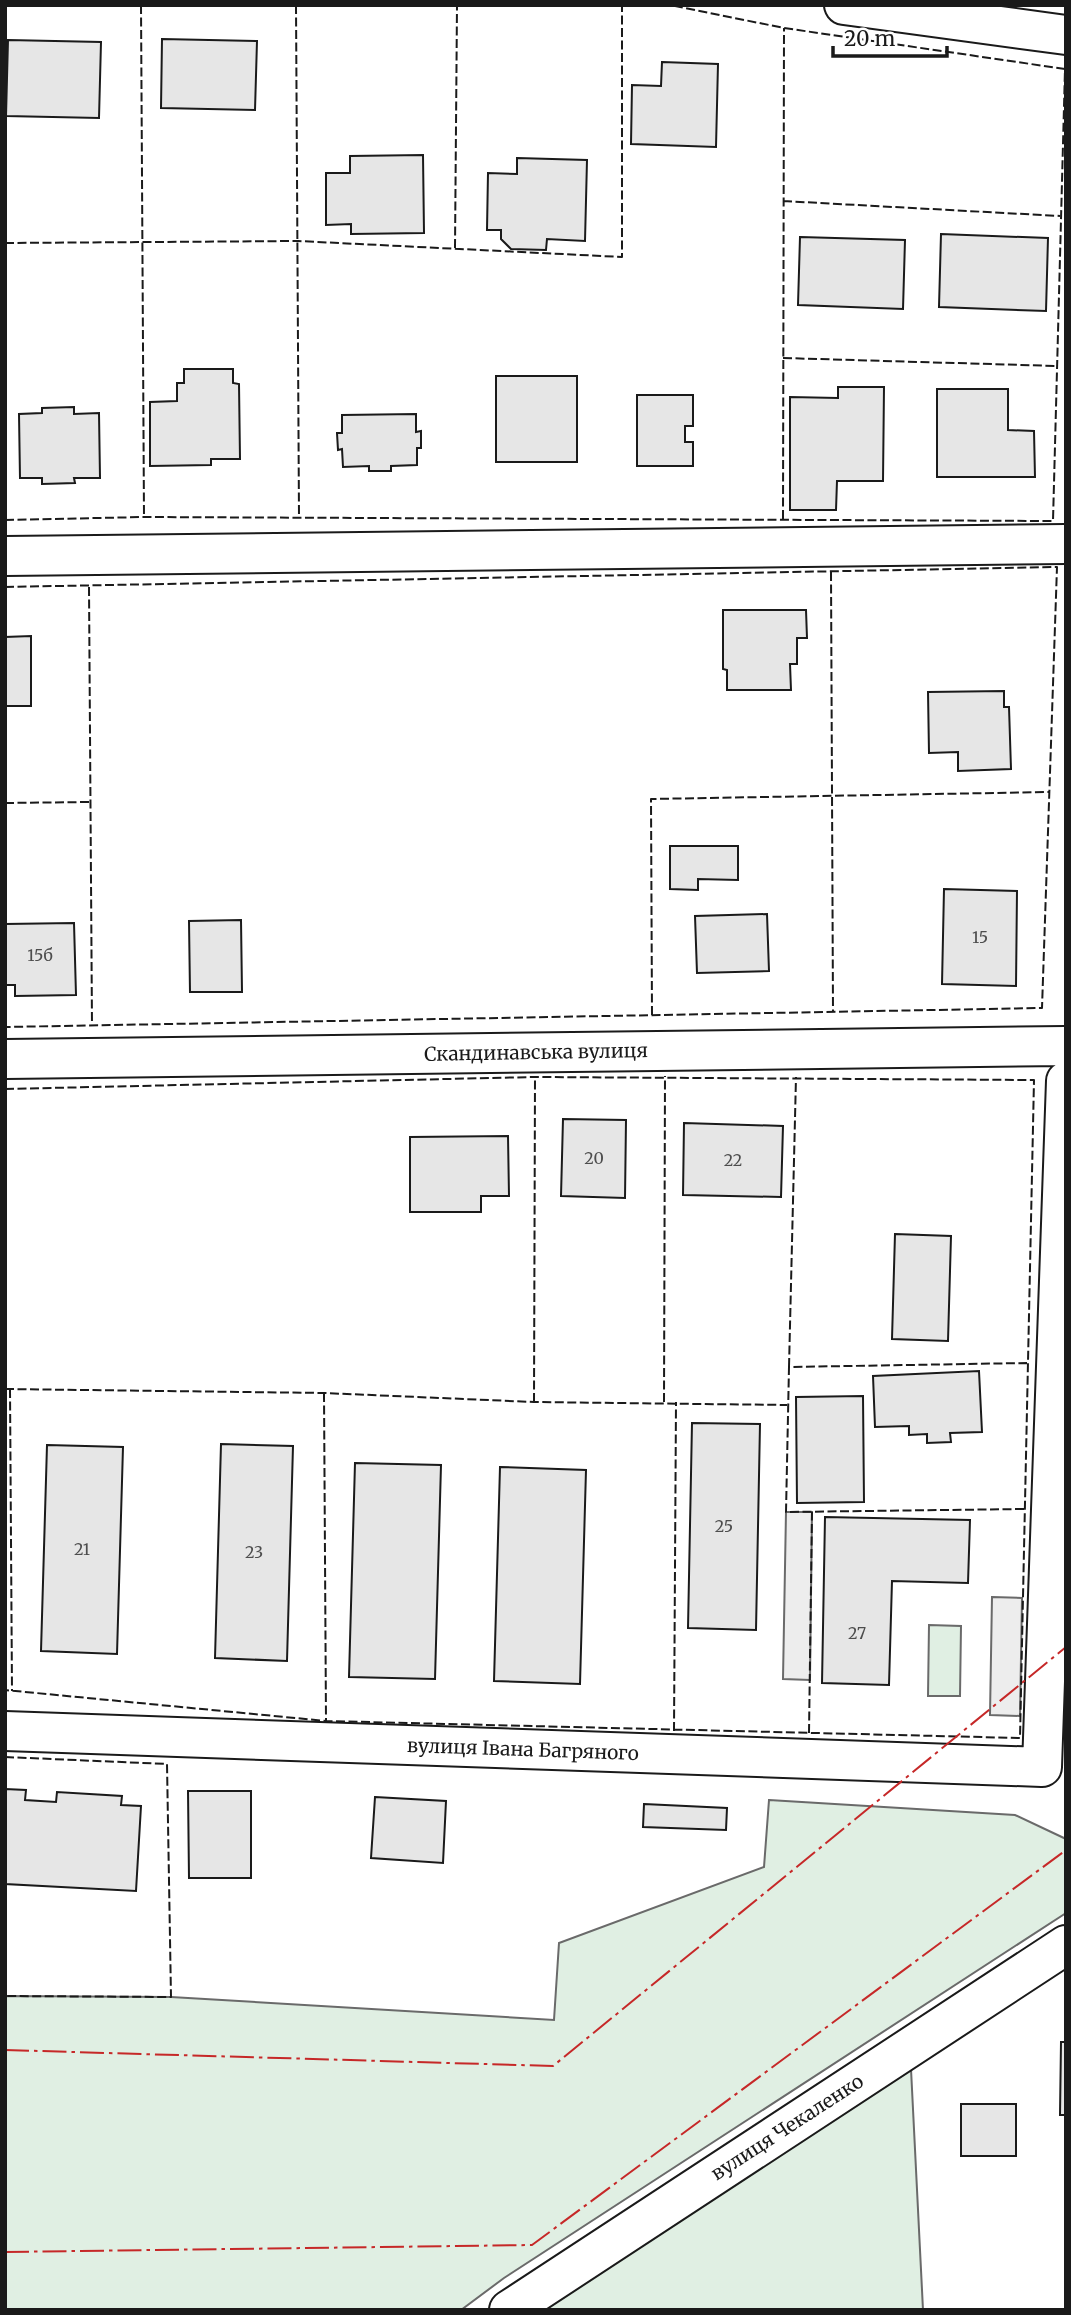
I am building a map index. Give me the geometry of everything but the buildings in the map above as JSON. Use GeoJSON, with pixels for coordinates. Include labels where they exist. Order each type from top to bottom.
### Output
{"type":"FeatureCollection","features":[{"type":"Feature","properties":{"kind":"street"},"geometry":{"type":"LineString","coordinates":[[844,5],[1066,35]]}},
{"type":"Feature","properties":{"kind":"street"},"geometry":{"type":"LineString","coordinates":[[5,556],[1066,544]]}},
{"type":"Feature","properties":{"kind":"street","name":"Скандинавська вулиця"},"geometry":{"type":"LineString","coordinates":[[5,1059],[1066,1046]]}},
{"type":"Feature","properties":{"kind":"street"},"geometry":{"type":"LineString","coordinates":[[1054,1776],[1066,1080]]}},
{"type":"Feature","properties":{"kind":"street","name":"вулиця Івана Багряного"},"geometry":{"type":"LineString","coordinates":[[5,1731],[1054,1776]]}},
{"type":"Feature","properties":{"kind":"street","name":"вулиця Чекаленко"},"geometry":{"type":"LineString","coordinates":[[509,2310],[1066,1945]]}},
{"type":"Feature","properties":{"kind":"green space"},"geometry":{"type":"Polygon","coordinates":[[[929,1625],[961,1626],[960,1696],[928,1696],[929,1625]]]}},
{"type":"Feature","properties":{"kind":"green space"},"geometry":{"type":"Polygon","coordinates":[[[769,1800],[1015,1815],[1066,1839],[1066,1913],[504,2278],[461,2310],[5,2310],[5,1996],[171,1997],[554,2020],[559,1943],[764,1867],[769,1800]]]}},
{"type":"Feature","properties":{"kind":"green space"},"geometry":{"type":"Polygon","coordinates":[[[911,2069],[923,2310],[544,2310],[911,2069]]]}},
{"type":"Feature","properties":{"kind":"shaded area"},"geometry":{"type":"Polygon","coordinates":[[[786,1512],[812,1512],[810,1680],[783,1679],[786,1512]]]}},
{"type":"Feature","properties":{"kind":"shaded area"},"geometry":{"type":"Polygon","coordinates":[[[992,1597],[1022,1598],[1020,1716],[990,1715],[992,1597]]]}},
{"type":"Feature","properties":{"kind":"fence"},"geometry":{"type":"LineString","coordinates":[[141,5],[144,517]]}},
{"type":"Feature","properties":{"kind":"fence"},"geometry":{"type":"LineString","coordinates":[[296,5],[299,517]]}},
{"type":"Feature","properties":{"kind":"fence"},"geometry":{"type":"LineString","coordinates":[[455,248],[457,5]]}},
{"type":"Feature","properties":{"kind":"fence"},"geometry":{"type":"LineString","coordinates":[[5,243],[298,241],[622,257],[622,5]]}},
{"type":"Feature","properties":{"kind":"fence"},"geometry":{"type":"LineString","coordinates":[[5,520],[144,517],[1053,521],[1065,69],[784,28],[670,5]]}},
{"type":"Feature","properties":{"kind":"fence"},"geometry":{"type":"LineString","coordinates":[[783,519],[784,28]]}},
{"type":"Feature","properties":{"kind":"fence"},"geometry":{"type":"LineString","coordinates":[[783,201],[1060,216]]}},
{"type":"Feature","properties":{"kind":"fence"},"geometry":{"type":"LineString","coordinates":[[783,358],[1057,366]]}},
{"type":"Feature","properties":{"kind":"fence"},"geometry":{"type":"LineString","coordinates":[[5,587],[1057,567],[1042,1008],[5,1027]]}},
{"type":"Feature","properties":{"kind":"fence"},"geometry":{"type":"LineString","coordinates":[[831,572],[833,1011]]}},
{"type":"Feature","properties":{"kind":"fence"},"geometry":{"type":"LineString","coordinates":[[89,587],[92,1026]]}},
{"type":"Feature","properties":{"kind":"fence"},"geometry":{"type":"LineString","coordinates":[[652,1015],[651,799],[1049,792]]}},
{"type":"Feature","properties":{"kind":"fence"},"geometry":{"type":"LineString","coordinates":[[5,803],[90,802]]}},
{"type":"Feature","properties":{"kind":"fence"},"geometry":{"type":"LineString","coordinates":[[664,1402],[665,1076]]}},
{"type":"Feature","properties":{"kind":"fence"},"geometry":{"type":"LineString","coordinates":[[5,1089],[535,1077],[1034,1080],[1020,1738],[326,1721],[5,1690]]}},
{"type":"Feature","properties":{"kind":"fence"},"geometry":{"type":"LineString","coordinates":[[534,1402],[535,1077]]}},
{"type":"Feature","properties":{"kind":"fence"},"geometry":{"type":"LineString","coordinates":[[789,1367],[796,1077]]}},
{"type":"Feature","properties":{"kind":"fence"},"geometry":{"type":"LineString","coordinates":[[1024,1509],[786,1512],[789,1367],[1027,1363]]}},
{"type":"Feature","properties":{"kind":"fence"},"geometry":{"type":"LineString","coordinates":[[5,1389],[324,1393],[534,1402],[787,1405]]}},
{"type":"Feature","properties":{"kind":"fence"},"geometry":{"type":"LineString","coordinates":[[10,1389],[12,1691]]}},
{"type":"Feature","properties":{"kind":"fence"},"geometry":{"type":"LineString","coordinates":[[324,1393],[326,1721]]}},
{"type":"Feature","properties":{"kind":"fence"},"geometry":{"type":"LineString","coordinates":[[674,1731],[676,1402]]}},
{"type":"Feature","properties":{"kind":"fence"},"geometry":{"type":"LineString","coordinates":[[809,1733],[812,1512]]}},
{"type":"Feature","properties":{"kind":"fence"},"geometry":{"type":"LineString","coordinates":[[5,1757],[167,1764],[171,1997],[5,1996]]}},
{"type":"Feature","properties":{"kind":"power"},"geometry":{"type":"LineString","coordinates":[[5,2050],[553,2066],[1066,1647]]}},
{"type":"Feature","properties":{"kind":"power"},"geometry":{"type":"LineString","coordinates":[[5,2252],[532,2245],[1066,1850]]}}]}
